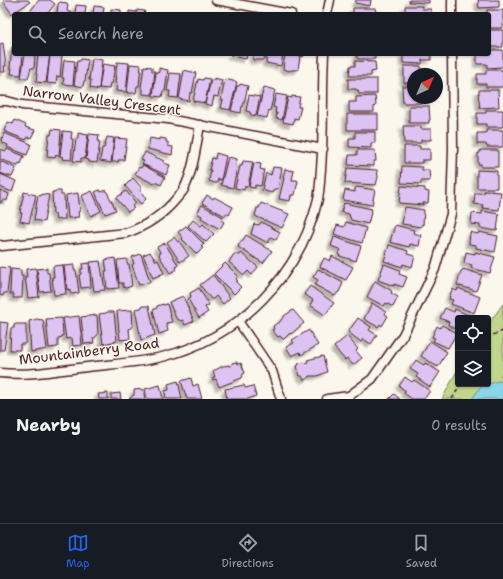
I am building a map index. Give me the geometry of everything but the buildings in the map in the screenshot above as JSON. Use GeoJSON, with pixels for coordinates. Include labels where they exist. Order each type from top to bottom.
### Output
{"type":"FeatureCollection","features":[{"type":"Feature","properties":{"kind":"street"},"geometry":{"type":"LineString","coordinates":[[216,0],[280,12]]}},
{"type":"Feature","properties":{"kind":"street"},"geometry":{"type":"LineString","coordinates":[[327,12],[330,0]]}},
{"type":"Feature","properties":{"kind":"street"},"geometry":{"type":"LineString","coordinates":[[452,0],[452,12]]}},
{"type":"Feature","properties":{"kind":"street","name":"Mountainberry Road"},"geometry":{"type":"LineString","coordinates":[[0,373],[32,372],[150,359],[190,348],[228,328],[264,298],[295,257],[309,226],[318,199],[323,149],[324,56]]}},
{"type":"Feature","properties":{"kind":"street"},"geometry":{"type":"LineString","coordinates":[[327,399],[349,396],[372,379],[403,335],[435,269],[451,214],[454,149],[452,56]]}},
{"type":"Feature","properties":{"kind":"street","name":"Narrow Valley Crescent"},"geometry":{"type":"LineString","coordinates":[[0,101],[7,101],[22,105],[168,119],[323,149]]}},
{"type":"Feature","properties":{"kind":"street"},"geometry":{"type":"LineString","coordinates":[[0,245],[126,233],[156,219],[171,205],[184,189],[194,161],[200,125]]}},
{"type":"Feature","properties":{"kind":"street"},"geometry":{"type":"LineString","coordinates":[[238,321],[272,370],[281,399]]}},
{"type":"Feature","properties":{"kind":"path"},"geometry":{"type":"LineString","coordinates":[[491,336],[503,331]]}},
{"type":"Feature","properties":{"kind":"path"},"geometry":{"type":"LineString","coordinates":[[501,376],[503,372]]}},
{"type":"Feature","properties":{"kind":"path"},"geometry":{"type":"LineString","coordinates":[[452,399],[459,387]]}},
{"type":"Feature","properties":{"kind":"green space"},"geometry":{"type":"Polygon","coordinates":[[[503,304],[503,399],[442,399],[455,375],[455,387],[491,387],[491,320],[503,304]]]}},
{"type":"Feature","properties":{"kind":"water"},"geometry":{"type":"Polygon","coordinates":[[[499,381],[503,382],[503,399],[472,399],[480,387],[491,387],[491,383],[499,381]]]}}]}
